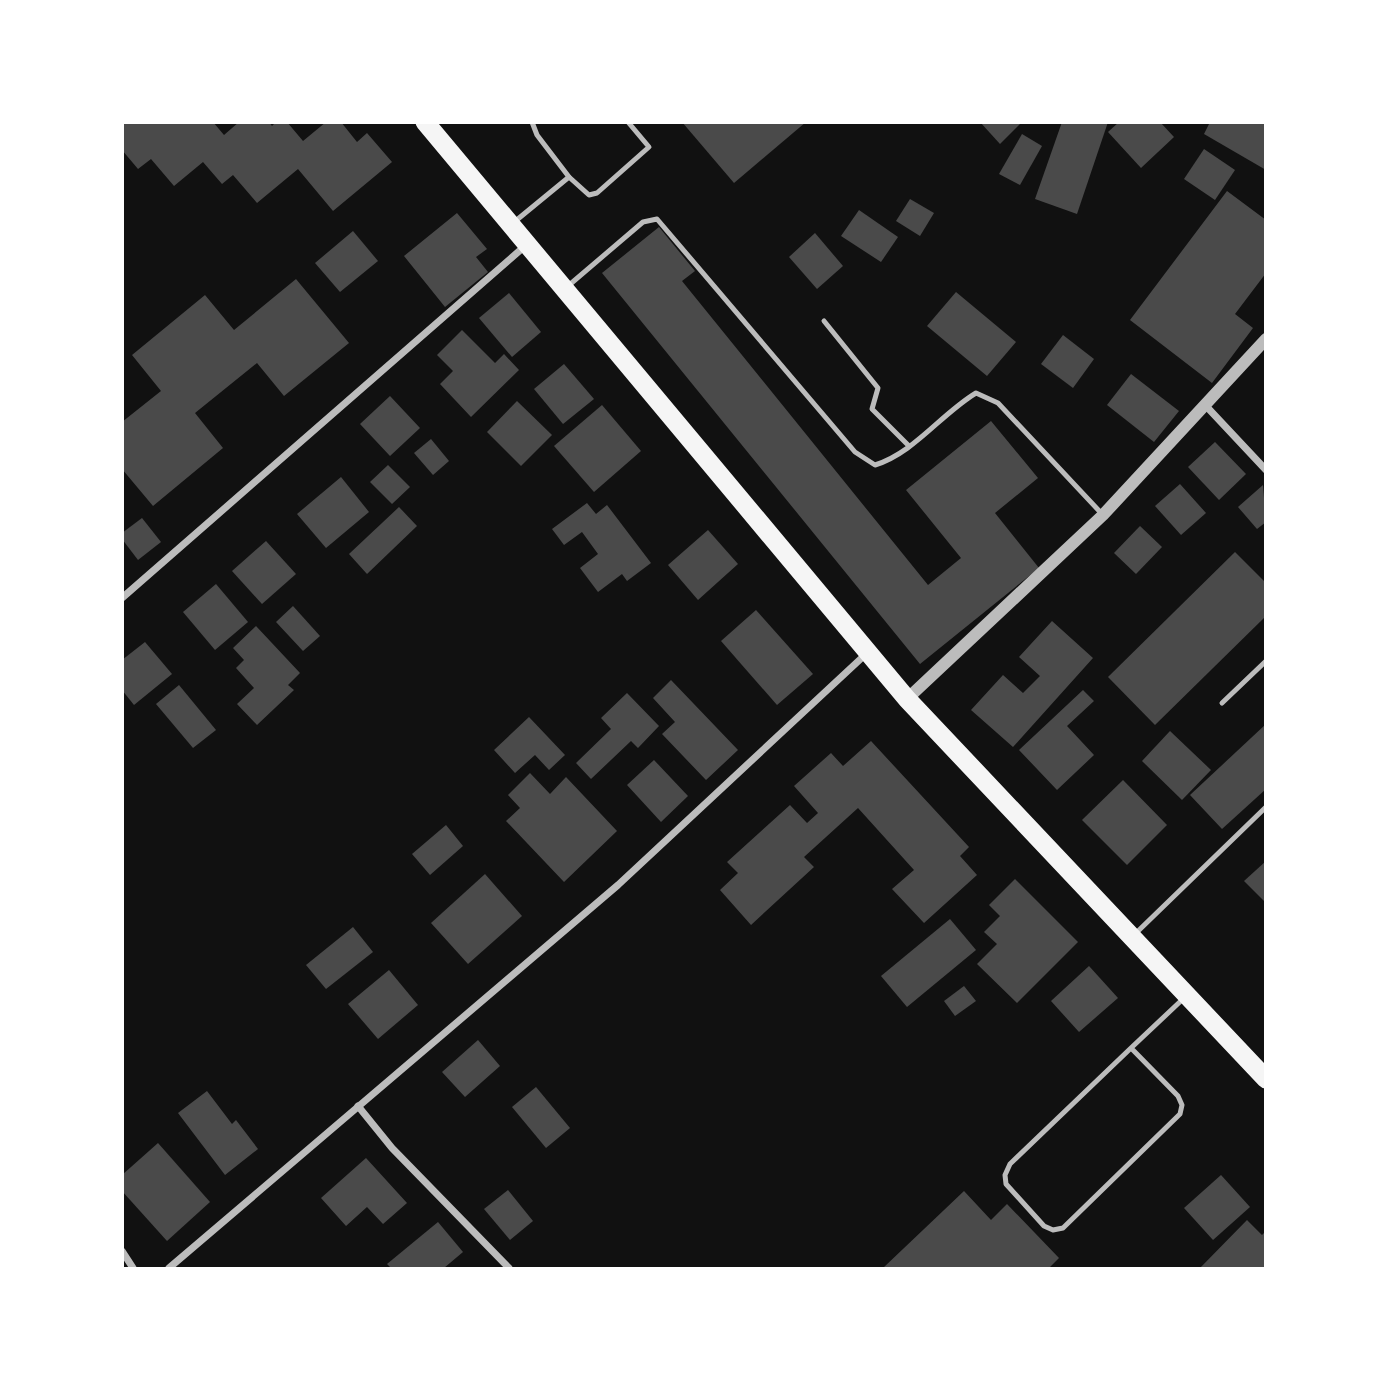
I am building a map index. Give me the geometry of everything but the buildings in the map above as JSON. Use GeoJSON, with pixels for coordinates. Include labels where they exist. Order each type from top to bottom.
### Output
{"type":"FeatureCollection","features":[{"type":"Feature","properties":{"kind":"highway"},"geometry":{"type":"LineString","coordinates":[[427,123],[563,290],[907,699],[1265,1079]]}},
{"type":"Feature","properties":{"kind":"street"},"geometry":{"type":"LineString","coordinates":[[122,598],[527,245]]}},
{"type":"Feature","properties":{"kind":"street"},"geometry":{"type":"LineString","coordinates":[[907,699],[1103,514],[1206,406],[1265,339]]}},
{"type":"Feature","properties":{"kind":"street"},"geometry":{"type":"LineString","coordinates":[[1206,406],[1265,470]]}},
{"type":"Feature","properties":{"kind":"street"},"geometry":{"type":"LineString","coordinates":[[169,1269],[618,885],[868,652]]}},
{"type":"Feature","properties":{"kind":"street"},"geometry":{"type":"LineString","coordinates":[[358,1106],[392,1148],[509,1269]]}},
{"type":"Feature","properties":{"kind":"street"},"geometry":{"type":"LineString","coordinates":[[122,1251],[133,1269]]}},
{"type":"Feature","properties":{"kind":"lane"},"geometry":{"type":"LineString","coordinates":[[531,122],[537,135],[569,177],[589,195],[597,193],[649,147],[628,122]]}},
{"type":"Feature","properties":{"kind":"lane"},"geometry":{"type":"LineString","coordinates":[[511,225],[569,177]]}},
{"type":"Feature","properties":{"kind":"lane"},"geometry":{"type":"LineString","coordinates":[[563,290],[643,222],[657,219],[855,452],[875,466],[893,460],[956,405],[976,393],[998,403],[1103,514]]}},
{"type":"Feature","properties":{"kind":"lane"},"geometry":{"type":"LineString","coordinates":[[824,321],[878,388],[872,410],[909,446]]}},
{"type":"Feature","properties":{"kind":"lane"},"geometry":{"type":"LineString","coordinates":[[1222,703],[1265,661]]}},
{"type":"Feature","properties":{"kind":"lane"},"geometry":{"type":"LineString","coordinates":[[1131,938],[1265,807]]}},
{"type":"Feature","properties":{"kind":"lane"},"geometry":{"type":"LineString","coordinates":[[1131,1048],[1178,1096],[1182,1105],[1180,1114],[1063,1228],[1053,1230],[1044,1226],[1006,1184],[1005,1175],[1010,1164],[1131,1048],[1186,996]]}}]}
